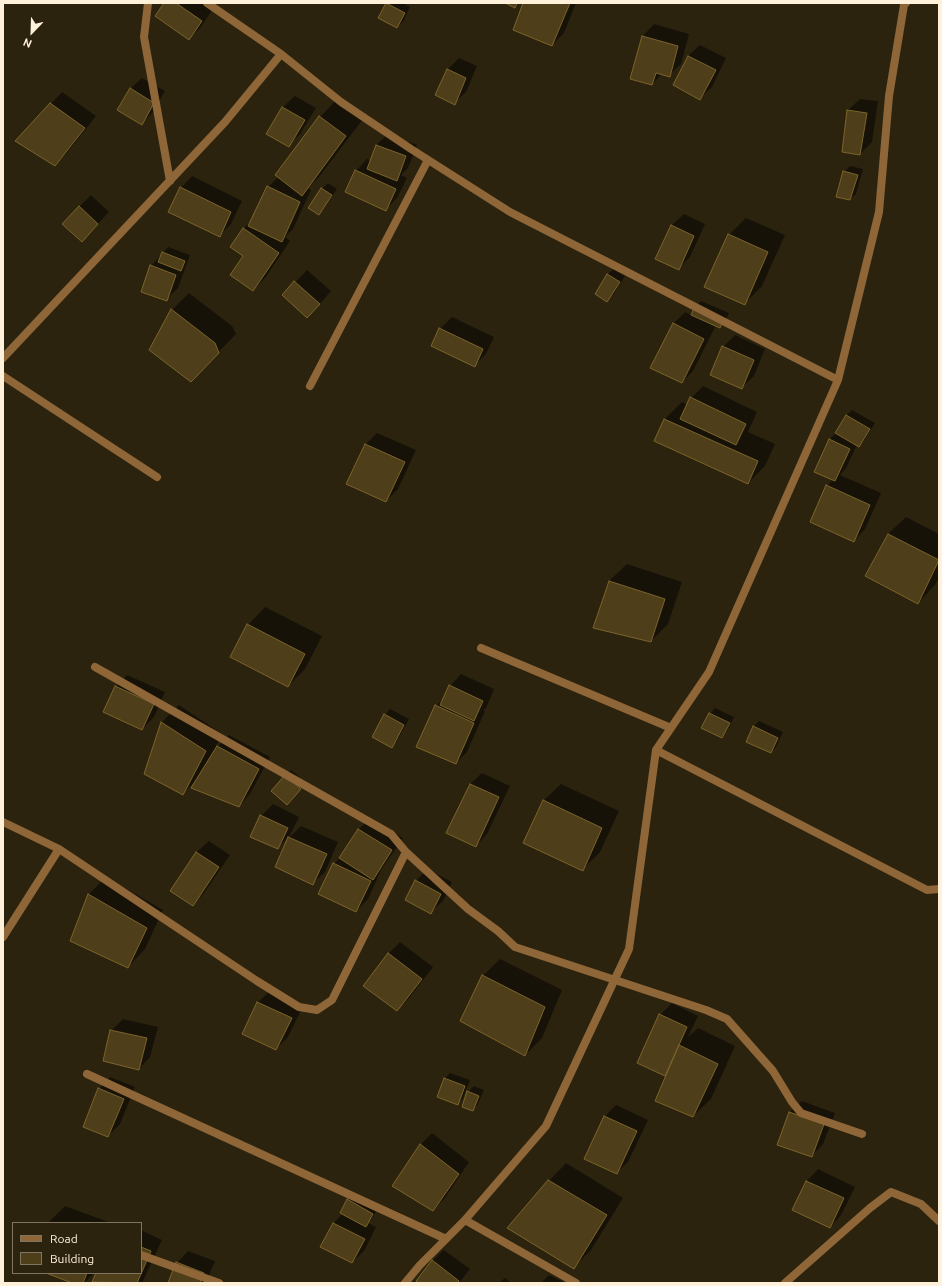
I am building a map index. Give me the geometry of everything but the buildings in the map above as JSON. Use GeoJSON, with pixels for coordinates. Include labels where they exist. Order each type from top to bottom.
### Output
{"type":"FeatureCollection","features":[{"type":"Feature","properties":{"kind":"street"},"geometry":{"type":"LineString","coordinates":[[148,3],[144,37],[170,181]]}},
{"type":"Feature","properties":{"kind":"street"},"geometry":{"type":"LineString","coordinates":[[207,3],[282,54],[341,102],[510,212],[838,380]]}},
{"type":"Feature","properties":{"kind":"street"},"geometry":{"type":"LineString","coordinates":[[405,1283],[465,1220],[546,1126],[630,949],[656,750],[709,672],[838,380],[880,212],[889,96],[904,5],[906,3]]}},
{"type":"Feature","properties":{"kind":"street"},"geometry":{"type":"LineString","coordinates":[[3,358],[170,181],[224,122],[282,54]]}},
{"type":"Feature","properties":{"kind":"street"},"geometry":{"type":"LineString","coordinates":[[310,386],[428,160]]}},
{"type":"Feature","properties":{"kind":"street"},"geometry":{"type":"LineString","coordinates":[[3,376],[157,477]]}},
{"type":"Feature","properties":{"kind":"street"},"geometry":{"type":"LineString","coordinates":[[481,648],[671,728]]}},
{"type":"Feature","properties":{"kind":"street"},"geometry":{"type":"LineString","coordinates":[[95,667],[391,834],[406,852],[468,909],[498,931],[515,946],[706,1010],[727,1019],[773,1071],[792,1102],[801,1113],[862,1134]]}},
{"type":"Feature","properties":{"kind":"street"},"geometry":{"type":"LineString","coordinates":[[656,750],[927,890],[939,888]]}},
{"type":"Feature","properties":{"kind":"street"},"geometry":{"type":"LineString","coordinates":[[3,822],[59,849],[257,981],[299,1007],[317,1010],[332,1000],[406,852]]}},
{"type":"Feature","properties":{"kind":"street"},"geometry":{"type":"LineString","coordinates":[[3,937],[59,849]]}},
{"type":"Feature","properties":{"kind":"street"},"geometry":{"type":"LineString","coordinates":[[87,1074],[446,1239]]}},
{"type":"Feature","properties":{"kind":"street"},"geometry":{"type":"LineString","coordinates":[[786,1283],[870,1208],[891,1192],[921,1204],[939,1221]]}},
{"type":"Feature","properties":{"kind":"street"},"geometry":{"type":"LineString","coordinates":[[465,1220],[576,1283]]}},
{"type":"Feature","properties":{"kind":"street"},"geometry":{"type":"LineString","coordinates":[[142,1255],[219,1283]]}}]}
